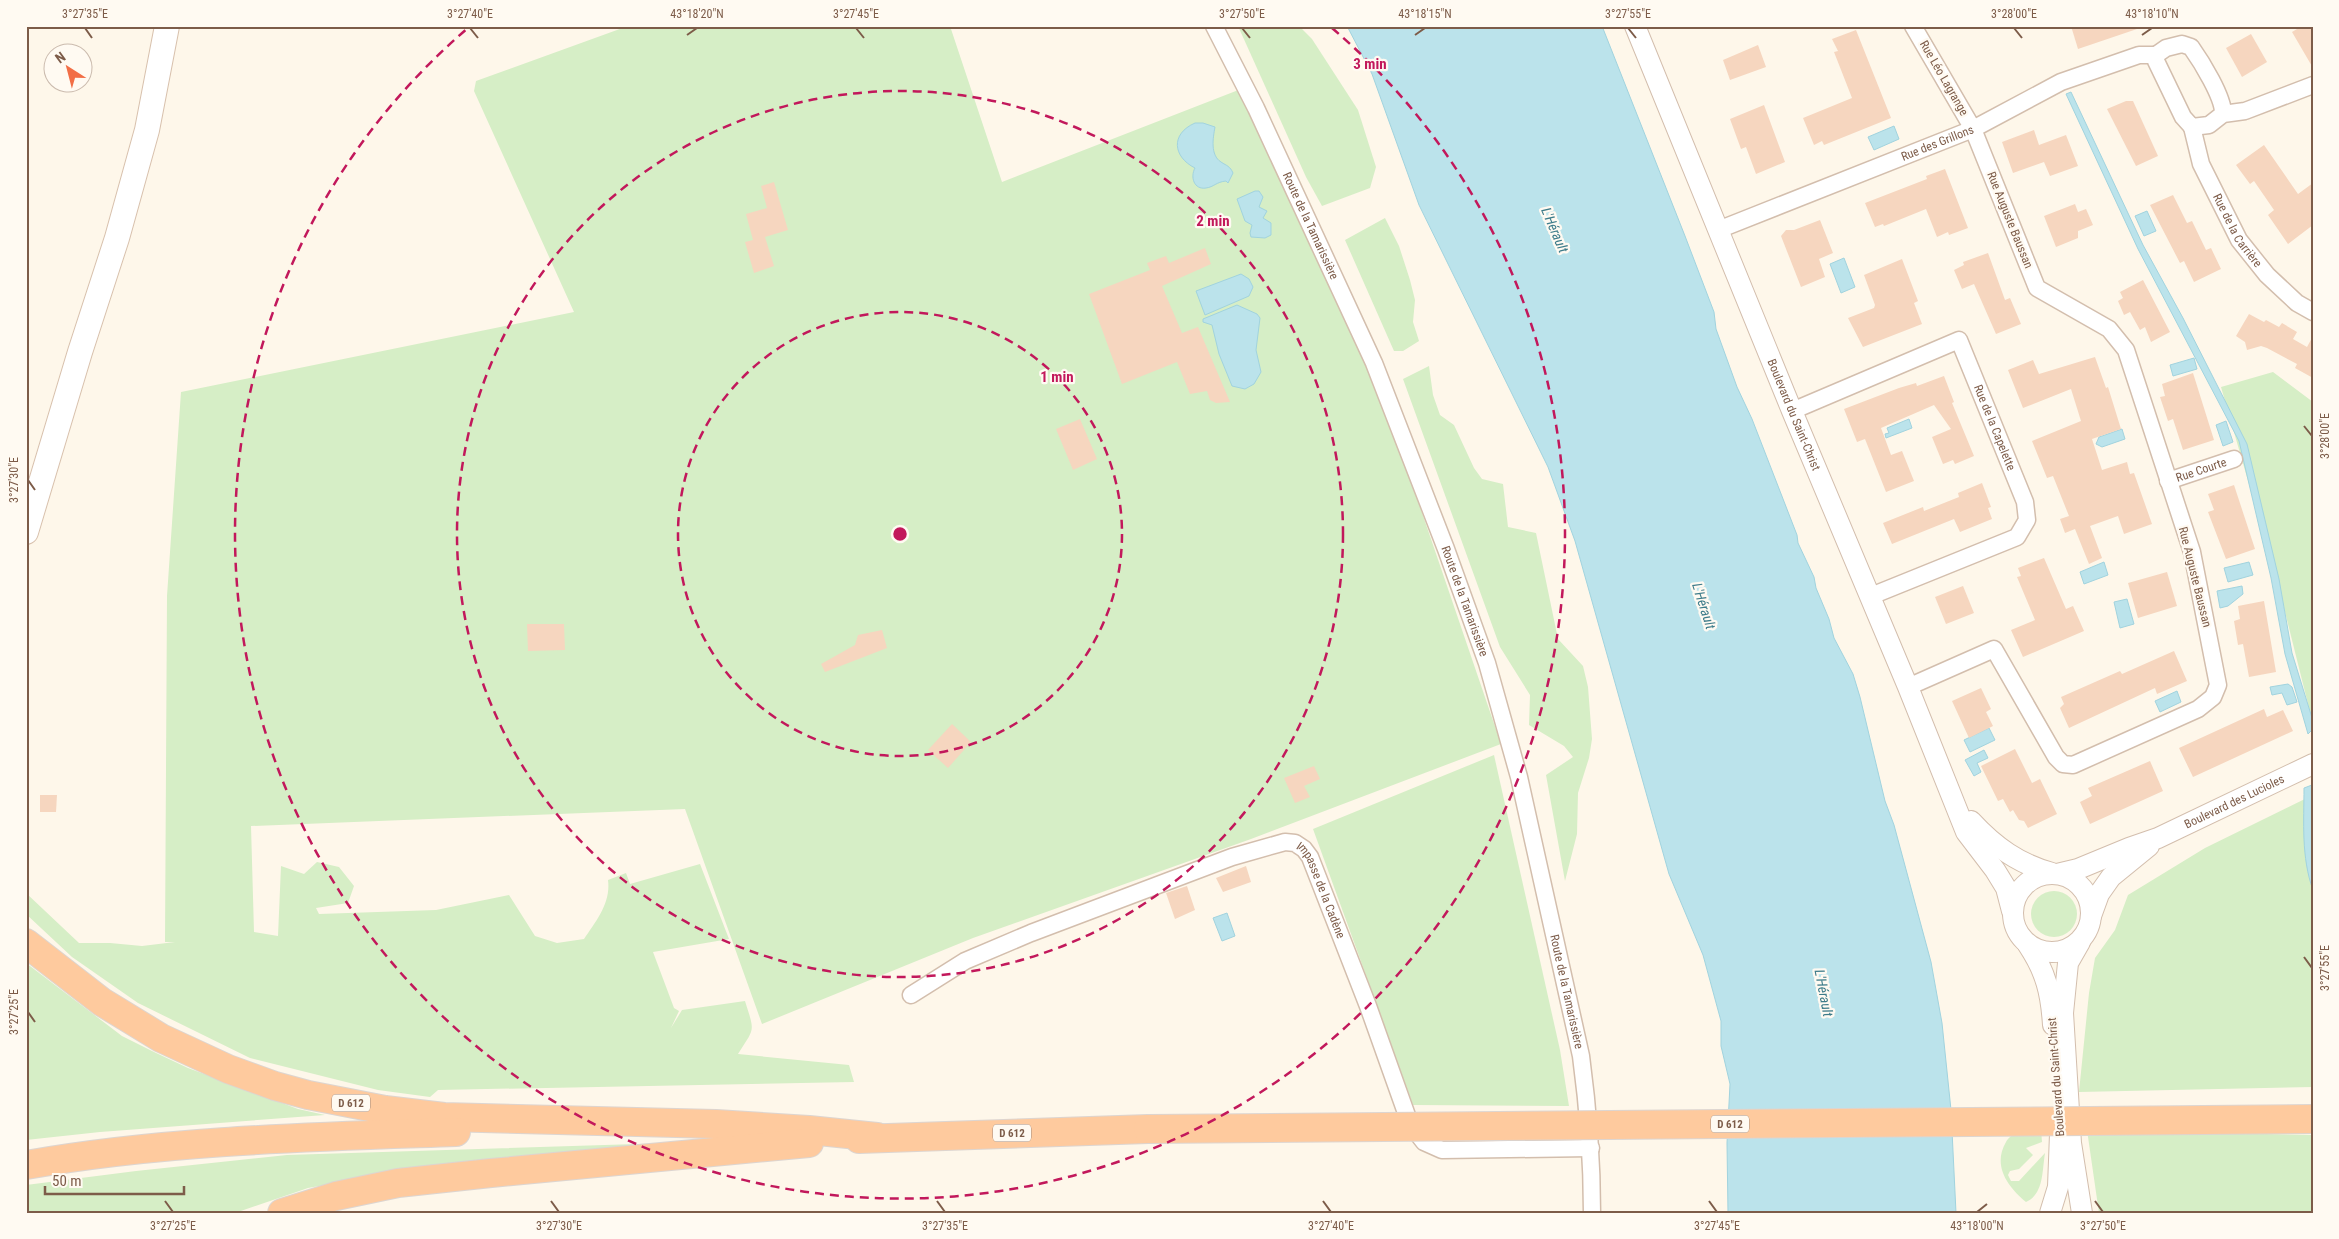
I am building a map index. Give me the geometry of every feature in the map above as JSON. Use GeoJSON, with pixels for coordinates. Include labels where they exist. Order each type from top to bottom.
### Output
{"type":"FeatureCollection","features":[{"type":"Feature","properties":{"kind":"highway","name":"D 612"},"geometry":{"type":"LineString","coordinates":[[26,943],[102,1002],[161,1038],[228,1069],[275,1086],[308,1095],[385,1110],[444,1117],[716,1124],[809,1130],[877,1137]]}},
{"type":"Feature","properties":{"kind":"highway","name":"D 612"},"geometry":{"type":"LineString","coordinates":[[282,1213],[336,1196],[398,1183],[491,1172],[877,1137],[1148,1129],[2313,1118]]}},
{"type":"Feature","properties":{"kind":"highway","name":"D 612"},"geometry":{"type":"LineString","coordinates":[[26,1165],[137,1150],[256,1141],[374,1135],[716,1124]]}},
{"type":"Feature","properties":{"kind":"main road"},"geometry":{"type":"LineString","coordinates":[[26,532],[80,352],[117,238],[144,139],[167,26]]}},
{"type":"Feature","properties":{"kind":"main road"},"geometry":{"type":"LineString","coordinates":[[26,498],[80,352]]}},
{"type":"Feature","properties":{"kind":"street","name":"Route de la Tamarissière"},"geometry":{"type":"LineString","coordinates":[[1214,26],[1256,108],[1374,363],[1446,549],[1487,663],[1519,777],[1581,1056],[1588,1102],[1592,1213]]}},
{"type":"Feature","properties":{"kind":"street","name":"Boulevard du Saint-Christ"},"geometry":{"type":"LineString","coordinates":[[1635,26],[1792,411],[1908,687],[1953,802],[1966,832],[1995,870],[2006,888],[2012,910]]}},
{"type":"Feature","properties":{"kind":"street","name":"Rue Léo Lagrange"},"geometry":{"type":"LineString","coordinates":[[1914,26],[1973,129]]}},
{"type":"Feature","properties":{"kind":"street","name":"Rue des Grillons"},"geometry":{"type":"LineString","coordinates":[[1718,230],[1973,129],[2061,82],[2140,55],[2156,55],[2160,51],[2178,44],[2187,45],[2190,48],[2221,101],[2223,114]]}},
{"type":"Feature","properties":{"kind":"street"},"geometry":{"type":"LineString","coordinates":[[2156,55],[2156,61],[2182,117],[2192,127],[2209,125],[2223,114],[2245,111],[2313,85]]}},
{"type":"Feature","properties":{"kind":"street","name":"Rue de la Carrière"},"geometry":{"type":"LineString","coordinates":[[2192,127],[2202,164],[2239,240],[2268,275],[2297,303],[2313,312]]}},
{"type":"Feature","properties":{"kind":"street","name":"Rue Auguste Baussan"},"geometry":{"type":"LineString","coordinates":[[1908,687],[1994,649],[2056,757],[2063,764],[2073,765],[2198,709],[2208,702],[2216,692],[2218,676],[2192,552],[2126,350],[2109,329],[2037,288],[1973,129]]}},
{"type":"Feature","properties":{"kind":"street","name":"Rue de la Capelette"},"geometry":{"type":"LineString","coordinates":[[1792,411],[1959,340],[2025,502],[2027,520],[2017,537],[1870,596]]}},
{"type":"Feature","properties":{"kind":"street","name":"Rue Courte"},"geometry":{"type":"LineString","coordinates":[[2168,481],[2234,460]]}},
{"type":"Feature","properties":{"kind":"street","name":"Boulevard des Lucioles"},"geometry":{"type":"LineString","coordinates":[[2054,874],[2078,869],[2158,838],[2313,764]]}},
{"type":"Feature","properties":{"kind":"street","name":"Boulevard du Saint-Christ"},"geometry":{"type":"LineString","coordinates":[[1953,802],[1992,842],[2011,857],[2032,868],[2054,874]]}},
{"type":"Feature","properties":{"kind":"street","name":"Boulevard des Lucioles"},"geometry":{"type":"LineString","coordinates":[[2091,916],[2100,894],[2111,877],[2158,838]]}},
{"type":"Feature","properties":{"kind":"street","name":"Impasse de la Cadène"},"geometry":{"type":"LineString","coordinates":[[911,995],[965,961],[1056,922],[1232,857],[1285,842],[1295,843],[1304,849],[1310,857],[1368,1006],[1410,1124],[1424,1142],[1442,1150],[1591,1148]]}},
{"type":"Feature","properties":{"kind":"street"},"geometry":{"type":"LineString","coordinates":[[2054,874],[2068,877],[2082,888],[2090,904],[2091,916],[2088,930],[2080,942],[2068,949],[2054,953],[2040,952],[2028,945],[2019,936],[2013,924],[2012,910],[2014,899],[2020,888],[2029,880],[2040,875],[2054,874]]}},
{"type":"Feature","properties":{"kind":"street","name":"Boulevard du Saint-Christ"},"geometry":{"type":"LineString","coordinates":[[2080,942],[2068,962],[2063,1013],[2071,1142],[2082,1213]]}},
{"type":"Feature","properties":{"kind":"street","name":"Boulevard du Saint-Christ"},"geometry":{"type":"LineString","coordinates":[[2028,945],[2048,984],[2052,1014],[2061,1143],[2058,1188],[2050,1213]]}},
{"type":"Feature","properties":{"kind":"green space"},"geometry":{"type":"Polygon","coordinates":[[[628,26],[950,26],[1002,182],[1241,89],[1376,378],[1501,744],[1251,839],[973,938],[762,1024],[685,809],[251,826],[254,932],[278,936],[281,866],[304,874],[317,862],[339,867],[354,886],[348,903],[316,908],[319,914],[436,910],[509,895],[535,936],[557,943],[584,939],[605,904],[608,880],[626,873],[630,884],[700,864],[729,939],[653,952],[674,1008],[679,1011],[671,1028],[682,1010],[745,1001],[752,1029],[738,1054],[849,1065],[854,1082],[438,1090],[430,1097],[378,1090],[250,1058],[138,1003],[72,957],[26,914],[26,893],[79,943],[142,946],[175,942],[165,942],[167,596],[181,392],[574,312],[474,91],[476,81],[628,26]]]}},
{"type":"Feature","properties":{"kind":"green space"},"geometry":{"type":"Polygon","coordinates":[[[1238,26],[1299,26],[1312,39],[1358,110],[1376,167],[1370,188],[1322,206],[1306,177],[1238,26]]]}},
{"type":"Feature","properties":{"kind":"green space"},"geometry":{"type":"Polygon","coordinates":[[[1385,218],[1399,246],[1415,300],[1413,322],[1419,341],[1403,351],[1394,351],[1345,240],[1385,218]]]}},
{"type":"Feature","properties":{"kind":"green space"},"geometry":{"type":"Polygon","coordinates":[[[1429,366],[1433,395],[1440,415],[1454,425],[1474,468],[1482,479],[1503,484],[1508,527],[1536,533],[1558,639],[1583,666],[1588,687],[1592,739],[1589,758],[1578,793],[1577,834],[1565,881],[1546,775],[1573,757],[1564,746],[1529,725],[1530,695],[1500,647],[1403,379],[1429,366]]]}},
{"type":"Feature","properties":{"kind":"green space"},"geometry":{"type":"Polygon","coordinates":[[[2273,372],[2313,402],[2313,724],[2280,592],[2221,387],[2273,372]]]}},
{"type":"Feature","properties":{"kind":"green space"},"geometry":{"type":"Polygon","coordinates":[[[1494,755],[1560,1050],[1569,1106],[1413,1105],[1313,829],[1494,755]]]}},
{"type":"Feature","properties":{"kind":"green space"},"geometry":{"type":"Polygon","coordinates":[[[2313,795],[2313,1087],[2079,1092],[2089,993],[2095,958],[2115,930],[2128,895],[2205,848],[2313,795]]]}},
{"type":"Feature","properties":{"kind":"green space"},"geometry":{"type":"Polygon","coordinates":[[[2054,891],[2067,895],[2073,901],[2077,914],[2073,927],[2067,933],[2054,937],[2041,933],[2035,927],[2031,914],[2035,901],[2041,895],[2054,891]]]}},
{"type":"Feature","properties":{"kind":"green space"},"geometry":{"type":"Polygon","coordinates":[[[26,963],[122,1036],[188,1068],[298,1109],[325,1115],[100,1132],[26,1140],[26,963]]]}},
{"type":"Feature","properties":{"kind":"green space"},"geometry":{"type":"Polygon","coordinates":[[[2021,1129],[2041,1129],[2042,1142],[2026,1148],[2033,1155],[2019,1169],[2010,1171],[2008,1175],[2011,1181],[2019,1181],[2045,1153],[2039,1188],[2036,1194],[2026,1202],[2013,1190],[2001,1168],[2002,1151],[2007,1140],[2021,1129]]]}},
{"type":"Feature","properties":{"kind":"green space"},"geometry":{"type":"Polygon","coordinates":[[[2087,1130],[2313,1135],[2313,1213],[2099,1213],[2087,1130]]]}},
{"type":"Feature","properties":{"kind":"green space"},"geometry":{"type":"Polygon","coordinates":[[[669,1143],[418,1168],[308,1188],[235,1213],[26,1213],[26,1185],[136,1171],[287,1155],[669,1143]]]}},
{"type":"Feature","properties":{"kind":"water","name":"L'Hérault"},"geometry":{"type":"Polygon","coordinates":[[[1347,26],[1602,26],[1714,312],[1716,329],[1737,387],[1752,419],[1797,535],[1798,543],[1814,577],[1816,588],[1829,619],[1834,638],[1853,674],[1860,697],[1885,801],[1894,825],[1931,962],[1942,1023],[1951,1110],[1956,1213],[1728,1213],[1727,1143],[1730,1084],[1721,1046],[1721,1021],[1703,955],[1669,874],[1575,541],[1548,467],[1419,205],[1372,74],[1347,26]]]}},
{"type":"Feature","properties":{"kind":"water"},"geometry":{"type":"Polygon","coordinates":[[[2071,92],[2143,245],[2183,318],[2247,444],[2279,579],[2292,653],[2313,721],[2313,729],[2308,734],[2285,654],[2271,578],[2239,441],[2138,249],[2066,94],[2071,92]]]}},
{"type":"Feature","properties":{"kind":"water"},"geometry":{"type":"Polygon","coordinates":[[[1195,123],[1203,123],[1215,127],[1213,146],[1215,155],[1233,173],[1228,183],[1226,181],[1202,188],[1194,182],[1195,168],[1182,158],[1177,146],[1181,133],[1195,123]]]}},
{"type":"Feature","properties":{"kind":"water"},"geometry":{"type":"Polygon","coordinates":[[[1894,126],[1899,139],[1874,150],[1868,137],[1894,126]]]}},
{"type":"Feature","properties":{"kind":"water"},"geometry":{"type":"Polygon","coordinates":[[[1259,191],[1263,197],[1259,207],[1267,211],[1263,218],[1271,223],[1271,235],[1265,238],[1251,237],[1252,225],[1245,221],[1237,199],[1259,191]]]}},
{"type":"Feature","properties":{"kind":"water"},"geometry":{"type":"Polygon","coordinates":[[[2147,211],[2156,231],[2144,236],[2135,216],[2147,211]]]}},
{"type":"Feature","properties":{"kind":"water"},"geometry":{"type":"Polygon","coordinates":[[[1844,258],[1855,287],[1841,293],[1830,264],[1844,258]]]}},
{"type":"Feature","properties":{"kind":"water"},"geometry":{"type":"Polygon","coordinates":[[[1241,274],[1249,279],[1253,287],[1249,296],[1205,315],[1196,291],[1241,274]]]}},
{"type":"Feature","properties":{"kind":"water"},"geometry":{"type":"Polygon","coordinates":[[[1237,305],[1257,314],[1260,318],[1256,350],[1261,372],[1254,384],[1245,389],[1232,386],[1219,354],[1212,325],[1203,322],[1203,319],[1237,305]]]}},
{"type":"Feature","properties":{"kind":"water"},"geometry":{"type":"Polygon","coordinates":[[[2194,358],[2197,369],[2173,376],[2170,365],[2194,358]]]}},
{"type":"Feature","properties":{"kind":"water"},"geometry":{"type":"Polygon","coordinates":[[[1909,419],[1912,428],[1886,438],[1885,434],[1889,433],[1887,428],[1909,419]]]}},
{"type":"Feature","properties":{"kind":"water"},"geometry":{"type":"Polygon","coordinates":[[[2226,421],[2233,442],[2223,446],[2216,425],[2226,421]]]}},
{"type":"Feature","properties":{"kind":"water"},"geometry":{"type":"Polygon","coordinates":[[[2122,429],[2125,439],[2102,447],[2096,444],[2099,437],[2122,429]]]}},
{"type":"Feature","properties":{"kind":"water"},"geometry":{"type":"Polygon","coordinates":[[[2104,562],[2108,575],[2084,584],[2080,572],[2104,562]]]}},
{"type":"Feature","properties":{"kind":"water"},"geometry":{"type":"Polygon","coordinates":[[[2249,562],[2253,575],[2228,582],[2224,568],[2249,562]]]}},
{"type":"Feature","properties":{"kind":"water"},"geometry":{"type":"Polygon","coordinates":[[[2242,586],[2243,594],[2228,606],[2220,608],[2217,591],[2242,586]]]}},
{"type":"Feature","properties":{"kind":"water"},"geometry":{"type":"Polygon","coordinates":[[[2127,599],[2134,624],[2120,628],[2114,602],[2127,599]]]}},
{"type":"Feature","properties":{"kind":"water"},"geometry":{"type":"Polygon","coordinates":[[[2288,684],[2292,687],[2297,702],[2287,705],[2282,693],[2272,695],[2270,687],[2288,684]]]}},
{"type":"Feature","properties":{"kind":"water"},"geometry":{"type":"Polygon","coordinates":[[[2177,691],[2181,702],[2160,712],[2155,701],[2177,691]]]}},
{"type":"Feature","properties":{"kind":"water"},"geometry":{"type":"Polygon","coordinates":[[[1989,728],[1995,740],[1970,752],[1964,740],[1989,728]]]}},
{"type":"Feature","properties":{"kind":"water"},"geometry":{"type":"Polygon","coordinates":[[[1984,750],[1988,758],[1977,763],[1981,772],[1974,776],[1965,760],[1984,750]]]}},
{"type":"Feature","properties":{"kind":"water"},"geometry":{"type":"Polygon","coordinates":[[[2312,785],[2313,890],[2305,852],[2304,827],[2304,788],[2312,785]]]}},
{"type":"Feature","properties":{"kind":"water"},"geometry":{"type":"Polygon","coordinates":[[[1227,913],[1235,936],[1222,941],[1213,918],[1227,913]]]}},
{"type":"Feature","properties":{"kind":"building"},"geometry":{"type":"Polygon","coordinates":[[[2071,26],[2136,26],[2137,29],[2078,49],[2071,26]]]}},
{"type":"Feature","properties":{"kind":"building"},"geometry":{"type":"Polygon","coordinates":[[[2302,26],[2313,26],[2313,68],[2292,32],[2302,26]]]}},
{"type":"Feature","properties":{"kind":"building"},"geometry":{"type":"Polygon","coordinates":[[[1856,30],[1891,118],[1824,145],[1822,141],[1814,145],[1803,118],[1852,98],[1834,52],[1838,51],[1832,39],[1856,30]]]}},
{"type":"Feature","properties":{"kind":"building"},"geometry":{"type":"Polygon","coordinates":[[[2251,34],[2267,62],[2242,77],[2226,48],[2251,34]]]}},
{"type":"Feature","properties":{"kind":"building"},"geometry":{"type":"Polygon","coordinates":[[[1758,45],[1766,67],[1730,80],[1723,60],[1758,45]]]}},
{"type":"Feature","properties":{"kind":"building"},"geometry":{"type":"Polygon","coordinates":[[[2126,101],[2133,101],[2158,156],[2136,166],[2107,109],[2126,101]]]}},
{"type":"Feature","properties":{"kind":"building"},"geometry":{"type":"Polygon","coordinates":[[[1764,105],[1785,162],[1756,174],[1746,147],[1741,149],[1730,119],[1764,105]]]}},
{"type":"Feature","properties":{"kind":"building"},"geometry":{"type":"Polygon","coordinates":[[[2034,130],[2039,145],[2066,135],[2078,166],[2050,176],[2044,162],[2013,173],[2002,142],[2034,130]]]}},
{"type":"Feature","properties":{"kind":"building"},"geometry":{"type":"Polygon","coordinates":[[[2264,145],[2298,194],[2313,183],[2313,225],[2288,244],[2268,215],[2274,210],[2254,181],[2250,184],[2236,165],[2264,145]]]}},
{"type":"Feature","properties":{"kind":"building"},"geometry":{"type":"Polygon","coordinates":[[[1945,169],[1968,228],[1949,235],[1948,232],[1937,237],[1926,209],[1884,226],[1883,224],[1875,227],[1865,203],[1927,179],[1926,176],[1945,169]]]}},
{"type":"Feature","properties":{"kind":"building"},"geometry":{"type":"Polygon","coordinates":[[[774,182],[788,230],[765,237],[774,266],[754,273],[745,242],[753,240],[746,214],[767,208],[761,186],[774,182]]]}},
{"type":"Feature","properties":{"kind":"building"},"geometry":{"type":"Polygon","coordinates":[[[2173,195],[2187,223],[2192,221],[2206,250],[2211,248],[2221,269],[2194,282],[2184,261],[2180,263],[2150,205],[2173,195]]]}},
{"type":"Feature","properties":{"kind":"building"},"geometry":{"type":"Polygon","coordinates":[[[2075,204],[2078,212],[2086,209],[2093,225],[2078,231],[2078,238],[2056,247],[2044,216],[2075,204]]]}},
{"type":"Feature","properties":{"kind":"building"},"geometry":{"type":"Polygon","coordinates":[[[1820,220],[1833,253],[1819,259],[1825,277],[1801,287],[1781,236],[1786,230],[1794,230],[1820,220]]]}},
{"type":"Feature","properties":{"kind":"building"},"geometry":{"type":"Polygon","coordinates":[[[1205,248],[1211,264],[1162,286],[1182,333],[1198,327],[1230,402],[1216,403],[1210,400],[1207,391],[1190,394],[1177,362],[1122,384],[1089,294],[1150,270],[1147,263],[1166,256],[1169,263],[1205,248]]]}},
{"type":"Feature","properties":{"kind":"building"},"geometry":{"type":"Polygon","coordinates":[[[1988,253],[2005,300],[2010,298],[2021,324],[1996,334],[1974,284],[1962,289],[1954,270],[1964,265],[1963,262],[1988,253]]]}},
{"type":"Feature","properties":{"kind":"building"},"geometry":{"type":"Polygon","coordinates":[[[1902,259],[1918,301],[1914,303],[1922,324],[1863,347],[1848,318],[1874,308],[1875,305],[1864,275],[1902,259]]]}},
{"type":"Feature","properties":{"kind":"building"},"geometry":{"type":"Polygon","coordinates":[[[2143,280],[2170,332],[2151,342],[2145,327],[2140,330],[2130,312],[2124,315],[2118,301],[2123,298],[2120,292],[2143,280]]]}},
{"type":"Feature","properties":{"kind":"building"},"geometry":{"type":"Polygon","coordinates":[[[2249,314],[2279,327],[2282,323],[2297,332],[2293,339],[2307,347],[2313,336],[2313,378],[2295,368],[2297,364],[2267,348],[2261,346],[2247,350],[2245,342],[2236,336],[2249,314]]]}},
{"type":"Feature","properties":{"kind":"building"},"geometry":{"type":"Polygon","coordinates":[[[2095,357],[2106,388],[2108,387],[2121,429],[2092,439],[2102,470],[2127,462],[2130,474],[2134,473],[2152,524],[2124,534],[2118,516],[2090,526],[2102,558],[2089,564],[2075,529],[2065,533],[2060,519],[2069,516],[2053,476],[2047,478],[2032,441],[2081,421],[2071,389],[2023,408],[2008,370],[2033,360],[2039,374],[2095,357]]]}},
{"type":"Feature","properties":{"kind":"building"},"geometry":{"type":"Polygon","coordinates":[[[2193,373],[2214,440],[2183,450],[2173,419],[2168,421],[2160,397],[2165,396],[2162,384],[2193,373]]]}},
{"type":"Feature","properties":{"kind":"building"},"geometry":{"type":"Polygon","coordinates":[[[1944,376],[1954,402],[1952,403],[1974,456],[1955,464],[1953,460],[1943,464],[1932,437],[1951,429],[1934,405],[1881,428],[1891,455],[1902,451],[1914,481],[1886,492],[1865,439],[1857,442],[1844,409],[1899,388],[1916,383],[1917,386],[1944,376]]]}},
{"type":"Feature","properties":{"kind":"building"},"geometry":{"type":"Polygon","coordinates":[[[1080,419],[1097,459],[1073,470],[1056,429],[1080,419]]]}},
{"type":"Feature","properties":{"kind":"building"},"geometry":{"type":"Polygon","coordinates":[[[1982,483],[1991,507],[1988,508],[1992,519],[1960,532],[1954,519],[1892,544],[1883,523],[1923,507],[1924,511],[1959,497],[1958,493],[1982,483]]]}},
{"type":"Feature","properties":{"kind":"building"},"geometry":{"type":"Polygon","coordinates":[[[2234,485],[2255,549],[2226,559],[2208,512],[2214,510],[2208,494],[2234,485]]]}},
{"type":"Feature","properties":{"kind":"building"},"geometry":{"type":"Polygon","coordinates":[[[2044,558],[2066,609],[2073,606],[2084,631],[2023,657],[2011,630],[2035,620],[2017,577],[2021,576],[2018,568],[2044,558]]]}},
{"type":"Feature","properties":{"kind":"building"},"geometry":{"type":"Polygon","coordinates":[[[2167,572],[2177,606],[2138,618],[2128,583],[2167,572]]]}},
{"type":"Feature","properties":{"kind":"building"},"geometry":{"type":"Polygon","coordinates":[[[1963,586],[1974,613],[1946,624],[1935,597],[1963,586]]]}},
{"type":"Feature","properties":{"kind":"building"},"geometry":{"type":"Polygon","coordinates":[[[2264,601],[2276,672],[2249,677],[2243,644],[2238,645],[2234,621],[2240,619],[2238,606],[2264,601]]]}},
{"type":"Feature","properties":{"kind":"building"},"geometry":{"type":"Polygon","coordinates":[[[527,624],[564,624],[565,650],[528,651],[527,624]]]}},
{"type":"Feature","properties":{"kind":"building"},"geometry":{"type":"Polygon","coordinates":[[[882,630],[887,648],[825,672],[821,664],[855,645],[858,635],[882,630]]]}},
{"type":"Feature","properties":{"kind":"building"},"geometry":{"type":"Polygon","coordinates":[[[2174,651],[2187,681],[2157,694],[2155,688],[2069,728],[2060,708],[2064,704],[2061,697],[2120,671],[2122,674],[2174,651]]]}},
{"type":"Feature","properties":{"kind":"building"},"geometry":{"type":"Polygon","coordinates":[[[1981,688],[1991,709],[1986,712],[1993,726],[1969,738],[1952,701],[1981,688]]]}},
{"type":"Feature","properties":{"kind":"building"},"geometry":{"type":"Polygon","coordinates":[[[2264,709],[2267,717],[2283,710],[2293,731],[2193,777],[2179,748],[2264,709]]]}},
{"type":"Feature","properties":{"kind":"building"},"geometry":{"type":"Polygon","coordinates":[[[952,724],[971,742],[948,768],[928,750],[952,724]]]}},
{"type":"Feature","properties":{"kind":"building"},"geometry":{"type":"Polygon","coordinates":[[[2015,749],[2032,783],[2040,779],[2057,814],[2028,828],[2024,821],[2019,820],[2013,810],[2010,812],[2003,799],[1998,801],[1981,766],[2015,749]]]}},
{"type":"Feature","properties":{"kind":"building"},"geometry":{"type":"Polygon","coordinates":[[[2150,761],[2163,791],[2090,824],[2080,802],[2092,796],[2088,788],[2150,761]]]}},
{"type":"Feature","properties":{"kind":"building"},"geometry":{"type":"Polygon","coordinates":[[[1314,766],[1320,779],[1304,786],[1310,797],[1295,803],[1284,778],[1314,766]]]}},
{"type":"Feature","properties":{"kind":"building"},"geometry":{"type":"Polygon","coordinates":[[[40,795],[57,795],[56,812],[40,812],[40,795]]]}},
{"type":"Feature","properties":{"kind":"building"},"geometry":{"type":"Polygon","coordinates":[[[1246,866],[1251,882],[1223,892],[1216,878],[1246,866]]]}},
{"type":"Feature","properties":{"kind":"building"},"geometry":{"type":"Polygon","coordinates":[[[1187,886],[1195,910],[1175,919],[1166,893],[1187,886]]]}}]}
